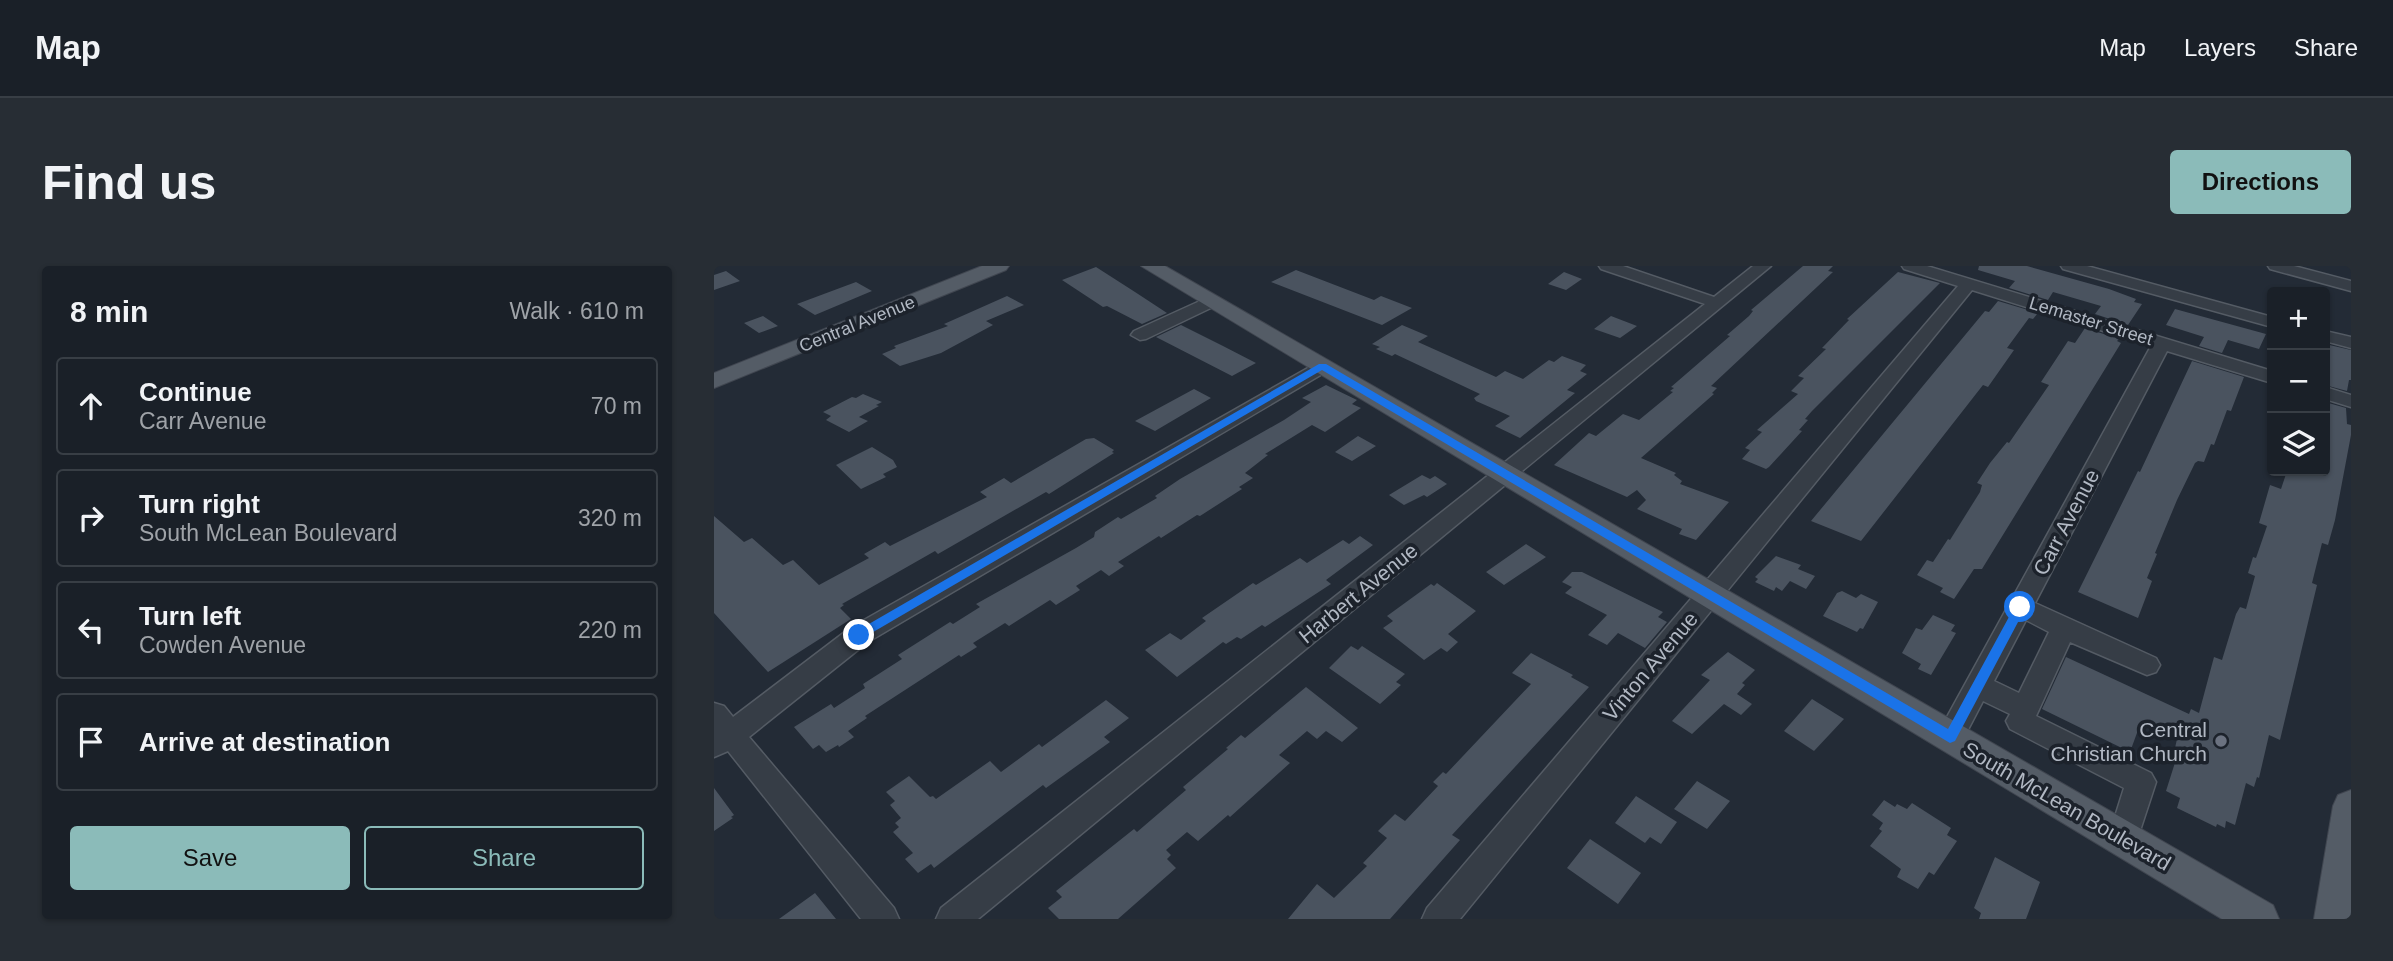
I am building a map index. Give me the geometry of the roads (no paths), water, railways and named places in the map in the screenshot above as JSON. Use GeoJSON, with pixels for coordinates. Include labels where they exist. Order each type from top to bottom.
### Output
{"type":"FeatureCollection","features":[{"type":"Feature","properties":{"kind":"main road","name":"Central Avenue"},"geometry":{"type":"LineString","coordinates":[[714,381],[999,266]]}},
{"type":"Feature","properties":{"kind":"main road","name":"South McLean Boulevard"},"geometry":{"type":"LineString","coordinates":[[1152,266],[2259,919]]}},
{"type":"Feature","properties":{"kind":"main road"},"geometry":{"type":"LineString","coordinates":[[2334,919],[2351,806]]}},
{"type":"Feature","properties":{"kind":"street"},"geometry":{"type":"LineString","coordinates":[[1607,266],[1717,303]]}},
{"type":"Feature","properties":{"kind":"street","name":"Harbert Avenue"},"geometry":{"type":"LineString","coordinates":[[953,919],[1763,266]]}},
{"type":"Feature","properties":{"kind":"street","name":"Lemaster Street"},"geometry":{"type":"LineString","coordinates":[[1910,266],[2267,375]]}},
{"type":"Feature","properties":{"kind":"street"},"geometry":{"type":"LineString","coordinates":[[2069,266],[2267,321]]}},
{"type":"Feature","properties":{"kind":"street"},"geometry":{"type":"LineString","coordinates":[[2276,266],[2351,286]]}},
{"type":"Feature","properties":{"kind":"street"},"geometry":{"type":"LineString","coordinates":[[2309,266],[2351,277]]}},
{"type":"Feature","properties":{"kind":"street","name":"Vinton Avenue"},"geometry":{"type":"LineString","coordinates":[[1439,919],[1968,284]]}},
{"type":"Feature","properties":{"kind":"street"},"geometry":{"type":"LineString","coordinates":[[1140,335],[1211,301]]}},
{"type":"Feature","properties":{"kind":"street"},"geometry":{"type":"LineString","coordinates":[[2330,337],[2351,343]]}},
{"type":"Feature","properties":{"kind":"street","name":"Carr Avenue"},"geometry":{"type":"LineString","coordinates":[[1950,737],[2162,343]]}},
{"type":"Feature","properties":{"kind":"street"},"geometry":{"type":"LineString","coordinates":[[882,919],[720,731],[859,635],[1322,366]]}},
{"type":"Feature","properties":{"kind":"street"},"geometry":{"type":"LineString","coordinates":[[2330,395],[2351,401]]}},
{"type":"Feature","properties":{"kind":"street"},"geometry":{"type":"LineString","coordinates":[[2020,607],[2147,665]]}},
{"type":"Feature","properties":{"kind":"street"},"geometry":{"type":"LineString","coordinates":[[2064,628],[2021,721],[2141,782],[2123,839]]}},
{"type":"Feature","properties":{"kind":"street"},"geometry":{"type":"LineString","coordinates":[[1978,686],[2026,709]]}},
{"type":"Feature","properties":{"kind":"place","name":"Central Christian Church"},"geometry":{"type":"Point","coordinates":[2221,741]}}]}
